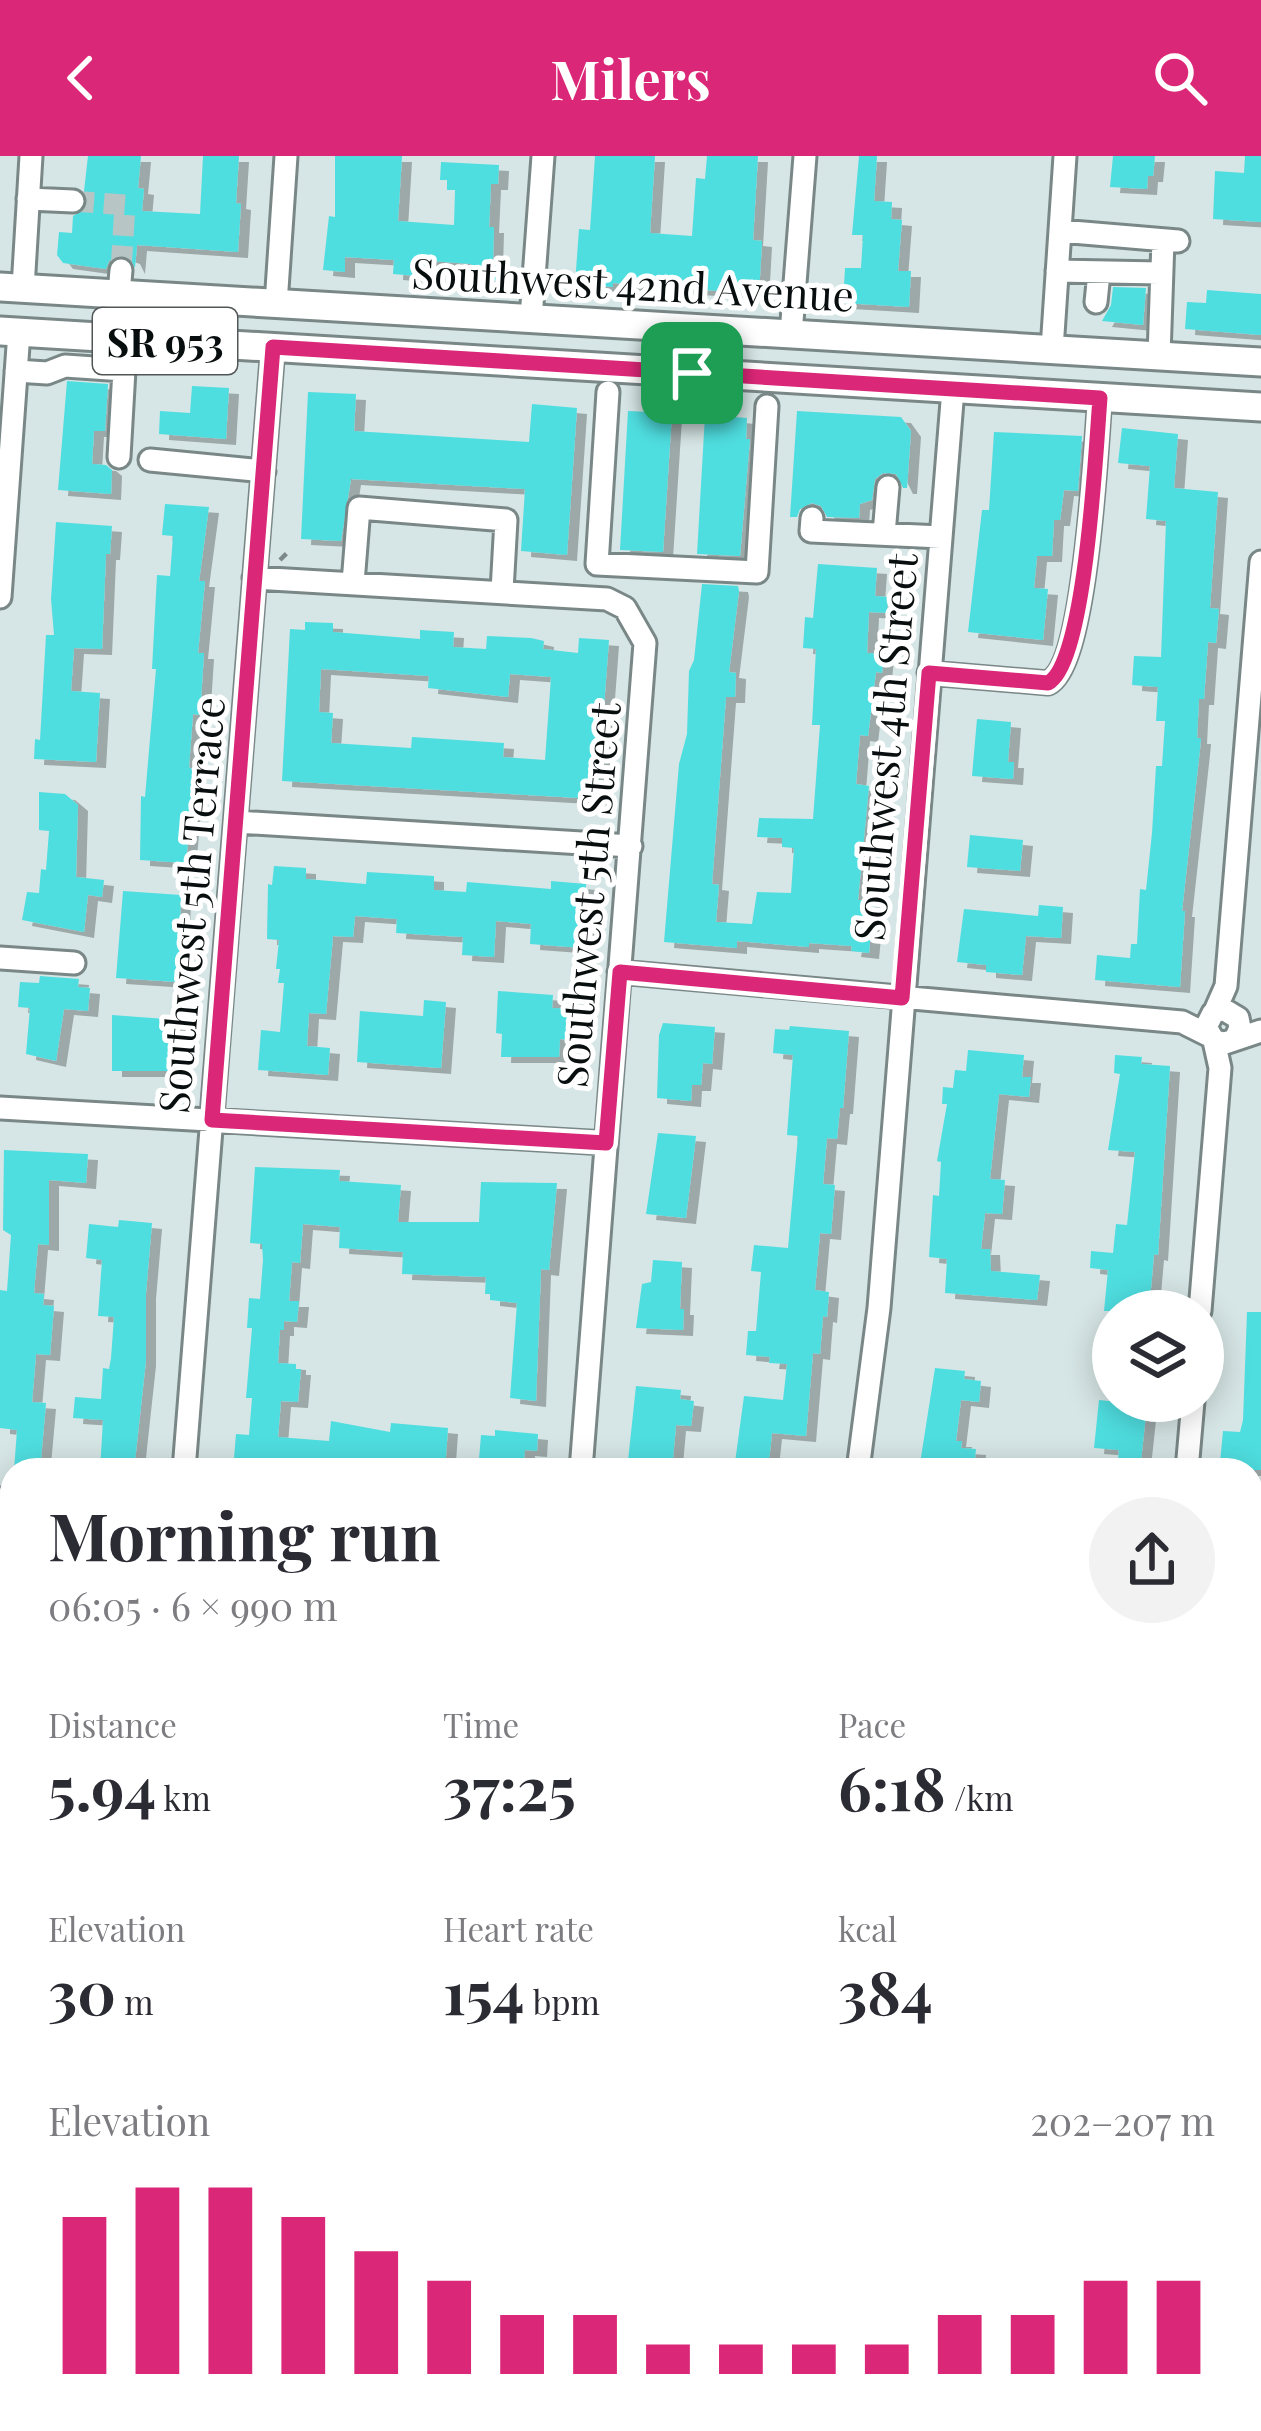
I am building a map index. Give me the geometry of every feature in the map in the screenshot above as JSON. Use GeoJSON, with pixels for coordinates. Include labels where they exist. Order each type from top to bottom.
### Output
{"type":"FeatureCollection","features":[{"type":"Feature","properties":{"kind":"main road","name":"Southwest 42nd Avenue"},"geometry":{"type":"LineString","coordinates":[[11,288],[120,282],[276,304],[1261,362]]}},
{"type":"Feature","properties":{"kind":"main road"},"geometry":{"type":"LineString","coordinates":[[276,304],[284,321],[331,351]]}},
{"type":"Feature","properties":{"kind":"main road"},"geometry":{"type":"LineString","coordinates":[[692,373],[713,346],[748,331]]}},
{"type":"Feature","properties":{"kind":"main road","name":"Southwest 42nd Avenue"},"geometry":{"type":"LineString","coordinates":[[9,332],[1260,406]]}},
{"type":"Feature","properties":{"kind":"street"},"geometry":{"type":"LineString","coordinates":[[11,288],[31,156]]}},
{"type":"Feature","properties":{"kind":"street"},"geometry":{"type":"LineString","coordinates":[[276,304],[286,156]]}},
{"type":"Feature","properties":{"kind":"street"},"geometry":{"type":"LineString","coordinates":[[531,318],[543,156]]}},
{"type":"Feature","properties":{"kind":"street"},"geometry":{"type":"LineString","coordinates":[[791,334],[805,156]]}},
{"type":"Feature","properties":{"kind":"street"},"geometry":{"type":"LineString","coordinates":[[1052,349],[1065,156]]}},
{"type":"Feature","properties":{"kind":"street"},"geometry":{"type":"LineString","coordinates":[[28,199],[74,201]]}},
{"type":"Feature","properties":{"kind":"street"},"geometry":{"type":"LineString","coordinates":[[1060,231],[1171,240],[1160,273],[1164,289],[1159,356]]}},
{"type":"Feature","properties":{"kind":"street"},"geometry":{"type":"LineString","coordinates":[[1057,271],[1160,273]]}},
{"type":"Feature","properties":{"kind":"street"},"geometry":{"type":"LineString","coordinates":[[1096,302],[1099,273]]}},
{"type":"Feature","properties":{"kind":"street"},"geometry":{"type":"LineString","coordinates":[[0,597],[16,371],[9,332]]}},
{"type":"Feature","properties":{"kind":"street","name":"Southwest 5th Terrace"},"geometry":{"type":"LineString","coordinates":[[185,1458],[273,347]]}},
{"type":"Feature","properties":{"kind":"street"},"geometry":{"type":"LineString","coordinates":[[16,371],[47,373],[65,366],[124,370],[119,457]]}},
{"type":"Feature","properties":{"kind":"street","name":"Southwest 4th Street"},"geometry":{"type":"LineString","coordinates":[[860,1458],[879,1308],[953,389]]}},
{"type":"Feature","properties":{"kind":"street"},"geometry":{"type":"LineString","coordinates":[[254,578],[594,598],[608,392]]}},
{"type":"Feature","properties":{"kind":"street"},"geometry":{"type":"LineString","coordinates":[[929,673],[1048,683],[1059,676],[1073,636],[1082,583],[1100,398]]}},
{"type":"Feature","properties":{"kind":"street"},"geometry":{"type":"LineString","coordinates":[[597,564],[758,572],[767,406]]}},
{"type":"Feature","properties":{"kind":"street"},"geometry":{"type":"LineString","coordinates":[[150,460],[264,471]]}},
{"type":"Feature","properties":{"kind":"street"},"geometry":{"type":"LineString","coordinates":[[884,534],[888,487]]}},
{"type":"Feature","properties":{"kind":"street"},"geometry":{"type":"LineString","coordinates":[[353,583],[359,508],[506,520],[502,591]]}},
{"type":"Feature","properties":{"kind":"street"},"geometry":{"type":"LineString","coordinates":[[812,524],[941,537]]}},
{"type":"Feature","properties":{"kind":"street"},"geometry":{"type":"LineString","coordinates":[[1202,1290],[1261,562]]}},
{"type":"Feature","properties":{"kind":"street","name":"Southwest 5th Street"},"geometry":{"type":"LineString","coordinates":[[581,1458],[645,659],[645,643],[632,616],[615,602],[594,598]]}},
{"type":"Feature","properties":{"kind":"street"},"geometry":{"type":"LineString","coordinates":[[236,822],[631,846]]}},
{"type":"Feature","properties":{"kind":"street"},"geometry":{"type":"LineString","coordinates":[[0,958],[74,963]]}},
{"type":"Feature","properties":{"kind":"street"},"geometry":{"type":"LineString","coordinates":[[620,972],[1261,1030]]}},
{"type":"Feature","properties":{"kind":"street"},"geometry":{"type":"LineString","coordinates":[[0,1108],[606,1143]]}},
{"type":"Feature","properties":{"kind":"street"},"geometry":{"type":"LineString","coordinates":[[1188,1458],[1191,1422]]}},
{"type":"Feature","properties":{"kind":"path"},"geometry":{"type":"LineString","coordinates":[[280,560],[289,551]]}},
{"type":"Feature","properties":{"kind":"building"},"geometry":{"type":"Polygon","coordinates":[[[88,156],[141,156],[142,211],[200,214],[203,156],[239,156],[238,252],[137,245],[135,268],[130,258],[121,255],[109,261],[106,269],[63,263],[57,255],[59,232],[72,233],[73,216],[86,208],[88,156]]]}},
{"type":"Feature","properties":{"kind":"building"},"geometry":{"type":"Polygon","coordinates":[[[335,156],[402,156],[398,221],[454,225],[455,190],[447,190],[447,180],[440,180],[441,162],[499,165],[498,184],[491,184],[489,227],[494,227],[497,281],[471,279],[471,264],[432,261],[430,277],[393,274],[394,260],[345,257],[345,272],[323,270],[329,216],[335,217],[335,156]]]}},
{"type":"Feature","properties":{"kind":"building"},"geometry":{"type":"Polygon","coordinates":[[[595,156],[655,156],[650,233],[692,236],[696,178],[705,179],[707,156],[758,156],[753,240],[762,241],[759,294],[575,284],[579,229],[590,230],[595,156]]]}},
{"type":"Feature","properties":{"kind":"building"},"geometry":{"type":"Polygon","coordinates":[[[859,156],[877,156],[874,201],[892,202],[891,219],[902,220],[898,271],[911,271],[909,307],[843,303],[845,268],[861,268],[863,235],[852,235],[859,156]]]}},
{"type":"Feature","properties":{"kind":"building"},"geometry":{"type":"Polygon","coordinates":[[[1113,156],[1155,156],[1147,189],[1110,187],[1113,156]]]}},
{"type":"Feature","properties":{"kind":"building"},"geometry":{"type":"Polygon","coordinates":[[[1245,156],[1261,156],[1261,222],[1213,219],[1215,171],[1244,173],[1245,156]]]}},
{"type":"Feature","properties":{"kind":"building"},"geometry":{"type":"Polygon","coordinates":[[[1113,287],[1146,288],[1143,325],[1102,321],[1111,305],[1113,287]]]}},
{"type":"Feature","properties":{"kind":"building"},"geometry":{"type":"Polygon","coordinates":[[[1207,290],[1261,294],[1261,335],[1185,329],[1187,302],[1206,303],[1207,290]]]}},
{"type":"Feature","properties":{"kind":"building"},"geometry":{"type":"Polygon","coordinates":[[[67,381],[108,384],[105,431],[94,431],[92,464],[112,470],[111,494],[58,490],[67,381]]]}},
{"type":"Feature","properties":{"kind":"building"},"geometry":{"type":"Polygon","coordinates":[[[192,386],[229,388],[226,439],[159,434],[160,411],[190,413],[192,386]]]}},
{"type":"Feature","properties":{"kind":"building"},"geometry":{"type":"Polygon","coordinates":[[[308,392],[356,394],[354,431],[529,442],[532,404],[577,408],[567,555],[521,551],[525,489],[351,479],[341,541],[301,539],[308,392]]]}},
{"type":"Feature","properties":{"kind":"building"},"geometry":{"type":"Polygon","coordinates":[[[628,411],[672,413],[663,552],[620,550],[628,411]]]}},
{"type":"Feature","properties":{"kind":"building"},"geometry":{"type":"Polygon","coordinates":[[[797,411],[901,417],[911,431],[907,488],[896,474],[883,473],[875,479],[872,500],[860,504],[859,518],[827,517],[821,506],[812,503],[800,509],[797,517],[790,517],[797,411]]]}},
{"type":"Feature","properties":{"kind":"building"},"geometry":{"type":"Polygon","coordinates":[[[705,415],[747,418],[746,439],[750,439],[740,556],[697,554],[705,415]]]}},
{"type":"Feature","properties":{"kind":"building"},"geometry":{"type":"Polygon","coordinates":[[[1122,428],[1178,434],[1174,488],[1218,492],[1210,608],[1219,609],[1216,643],[1208,642],[1204,699],[1199,699],[1197,738],[1201,738],[1182,911],[1180,987],[1095,980],[1097,955],[1130,958],[1131,944],[1137,944],[1140,889],[1146,890],[1156,766],[1162,766],[1165,721],[1156,721],[1158,687],[1132,685],[1134,656],[1161,657],[1166,521],[1146,519],[1150,466],[1118,463],[1122,428]]]}},
{"type":"Feature","properties":{"kind":"building"},"geometry":{"type":"Polygon","coordinates":[[[994,432],[1082,436],[1078,491],[1064,490],[1060,520],[1054,520],[1052,556],[1037,556],[1034,588],[1048,589],[1043,640],[968,632],[982,510],[989,510],[994,432]]]}},
{"type":"Feature","properties":{"kind":"building"},"geometry":{"type":"Polygon","coordinates":[[[165,504],[209,507],[199,581],[205,581],[198,653],[204,653],[200,715],[193,714],[189,767],[194,771],[186,863],[140,860],[141,796],[145,797],[156,669],[152,669],[157,575],[170,576],[173,536],[162,535],[165,504]]]}},
{"type":"Feature","properties":{"kind":"building"},"geometry":{"type":"Polygon","coordinates":[[[56,522],[112,526],[110,554],[106,554],[102,649],[74,648],[71,691],[100,693],[96,762],[34,759],[35,739],[40,740],[46,635],[54,635],[51,599],[56,522]]]}},
{"type":"Feature","properties":{"kind":"building"},"geometry":{"type":"Polygon","coordinates":[[[818,564],[877,568],[875,596],[888,597],[887,613],[869,612],[867,653],[884,654],[882,673],[876,672],[868,736],[860,735],[856,784],[869,786],[858,900],[874,901],[869,953],[851,951],[852,946],[809,943],[809,947],[737,941],[737,948],[664,942],[679,764],[687,734],[689,671],[702,584],[738,586],[739,591],[729,672],[736,673],[735,697],[726,697],[712,884],[719,885],[716,922],[752,924],[757,892],[791,893],[794,848],[782,847],[782,838],[757,837],[759,818],[813,819],[820,725],[812,725],[816,649],[803,648],[805,617],[813,618],[818,564]]]}},
{"type":"Feature","properties":{"kind":"building"},"geometry":{"type":"Polygon","coordinates":[[[305,622],[333,623],[333,632],[420,639],[420,630],[454,632],[453,647],[486,649],[487,636],[531,638],[544,641],[543,649],[578,653],[579,638],[609,640],[597,799],[282,781],[290,629],[305,630],[305,622]],[[321,669],[319,712],[333,713],[331,743],[411,748],[412,737],[504,743],[503,757],[545,760],[551,677],[510,674],[508,697],[428,688],[429,676],[321,669]]]}},
{"type":"Feature","properties":{"kind":"building"},"geometry":{"type":"Polygon","coordinates":[[[977,719],[1011,722],[1008,762],[1014,762],[1013,779],[972,776],[977,719]]]}},
{"type":"Feature","properties":{"kind":"building"},"geometry":{"type":"Polygon","coordinates":[[[39,792],[65,794],[78,805],[76,877],[104,880],[102,897],[88,895],[84,932],[22,920],[27,892],[39,893],[41,869],[46,870],[49,831],[39,830],[39,792]]]}},
{"type":"Feature","properties":{"kind":"building"},"geometry":{"type":"Polygon","coordinates":[[[970,835],[1023,840],[1020,871],[967,867],[970,835]]]}},
{"type":"Feature","properties":{"kind":"building"},"geometry":{"type":"Polygon","coordinates":[[[274,866],[306,868],[306,879],[366,884],[367,872],[434,876],[434,890],[466,892],[467,882],[551,889],[551,881],[586,884],[588,933],[584,933],[583,948],[530,944],[531,924],[496,921],[494,957],[462,955],[463,937],[396,933],[397,919],[355,916],[353,937],[333,936],[326,1014],[309,1013],[307,1046],[330,1048],[328,1075],[258,1070],[261,1030],[280,1032],[284,983],[278,983],[280,969],[276,969],[279,940],[267,939],[268,884],[272,885],[274,866]]]}},
{"type":"Feature","properties":{"kind":"building"},"geometry":{"type":"Polygon","coordinates":[[[123,891],[181,895],[178,982],[116,978],[123,891]]]}},
{"type":"Feature","properties":{"kind":"building"},"geometry":{"type":"Polygon","coordinates":[[[1039,905],[1063,907],[1061,938],[1026,936],[1022,975],[986,972],[986,965],[957,962],[964,909],[1038,916],[1039,905]]]}},
{"type":"Feature","properties":{"kind":"building"},"geometry":{"type":"Polygon","coordinates":[[[40,976],[79,979],[78,987],[90,988],[88,1011],[64,1009],[56,1061],[26,1054],[30,1008],[18,1007],[20,982],[39,983],[40,976]]]}},
{"type":"Feature","properties":{"kind":"building"},"geometry":{"type":"Polygon","coordinates":[[[498,991],[553,995],[552,1008],[576,1009],[574,1040],[560,1039],[559,1057],[501,1057],[502,1034],[496,1033],[498,991]]]}},
{"type":"Feature","properties":{"kind":"building"},"geometry":{"type":"Polygon","coordinates":[[[424,1000],[446,1002],[441,1068],[357,1062],[360,1011],[423,1016],[424,1000]]]}},
{"type":"Feature","properties":{"kind":"building"},"geometry":{"type":"Polygon","coordinates":[[[112,1015],[179,1020],[175,1071],[112,1071],[112,1015]]]}},
{"type":"Feature","properties":{"kind":"building"},"geometry":{"type":"Polygon","coordinates":[[[663,1023],[715,1027],[712,1064],[703,1063],[701,1085],[692,1085],[691,1101],[657,1098],[663,1023]]]}},
{"type":"Feature","properties":{"kind":"building"},"geometry":{"type":"Polygon","coordinates":[[[790,1026],[849,1031],[843,1108],[837,1139],[827,1138],[823,1184],[835,1185],[831,1234],[820,1233],[815,1290],[829,1292],[827,1317],[823,1316],[820,1354],[813,1353],[806,1436],[772,1433],[769,1458],[736,1458],[744,1396],[783,1400],[787,1364],[746,1355],[748,1331],[756,1331],[761,1272],[751,1271],[754,1245],[788,1248],[798,1136],[787,1135],[793,1055],[773,1053],[775,1029],[789,1030],[790,1026]]]}},
{"type":"Feature","properties":{"kind":"building"},"geometry":{"type":"Polygon","coordinates":[[[968,1050],[1024,1055],[1022,1077],[1031,1077],[1029,1097],[999,1094],[990,1179],[1005,1180],[1002,1214],[985,1213],[981,1249],[990,1249],[991,1271],[1040,1275],[1037,1300],[945,1293],[947,1259],[929,1257],[947,1104],[942,1104],[943,1087],[953,1088],[955,1070],[966,1071],[968,1050]]]}},
{"type":"Feature","properties":{"kind":"building"},"geometry":{"type":"Polygon","coordinates":[[[1115,1055],[1142,1057],[1141,1064],[1170,1066],[1158,1255],[1154,1254],[1151,1290],[1106,1290],[1108,1270],[1090,1268],[1091,1251],[1113,1253],[1116,1224],[1127,1225],[1135,1152],[1108,1150],[1120,1074],[1114,1073],[1115,1055]]]}},
{"type":"Feature","properties":{"kind":"building"},"geometry":{"type":"Polygon","coordinates":[[[658,1133],[696,1136],[686,1218],[646,1214],[658,1133]]]}},
{"type":"Feature","properties":{"kind":"building"},"geometry":{"type":"Polygon","coordinates":[[[4,1150],[88,1154],[86,1183],[49,1180],[49,1245],[38,1244],[34,1293],[44,1294],[43,1305],[54,1306],[50,1355],[36,1354],[32,1402],[46,1403],[41,1458],[15,1458],[17,1430],[0,1428],[0,1290],[7,1291],[11,1235],[3,1230],[4,1150]]]}},
{"type":"Feature","properties":{"kind":"building"},"geometry":{"type":"Polygon","coordinates":[[[255,1167],[340,1170],[339,1181],[401,1185],[398,1222],[479,1222],[481,1182],[557,1183],[549,1270],[541,1269],[536,1401],[510,1398],[517,1303],[490,1300],[490,1294],[485,1294],[486,1277],[402,1274],[403,1252],[339,1248],[340,1227],[303,1224],[300,1263],[292,1262],[289,1301],[299,1301],[297,1322],[284,1321],[278,1363],[301,1369],[298,1402],[281,1401],[278,1437],[329,1441],[331,1421],[390,1432],[391,1423],[448,1428],[446,1458],[234,1458],[236,1434],[249,1435],[249,1298],[260,1299],[263,1260],[262,1244],[250,1243],[255,1167]]]}},
{"type":"Feature","properties":{"kind":"building"},"geometry":{"type":"Polygon","coordinates":[[[119,1220],[152,1223],[146,1360],[135,1458],[101,1458],[103,1420],[73,1418],[75,1397],[101,1399],[103,1368],[109,1369],[111,1358],[114,1317],[98,1316],[102,1260],[86,1258],[89,1224],[118,1227],[119,1220]]]}},
{"type":"Feature","properties":{"kind":"building"},"geometry":{"type":"Polygon","coordinates":[[[653,1260],[682,1262],[683,1330],[636,1328],[642,1284],[651,1282],[653,1260]]]}},
{"type":"Feature","properties":{"kind":"building"},"geometry":{"type":"Polygon","coordinates":[[[1247,1312],[1261,1312],[1261,1458],[1220,1458],[1223,1431],[1240,1432],[1247,1312]]]}},
{"type":"Feature","properties":{"kind":"building"},"geometry":{"type":"Polygon","coordinates":[[[935,1368],[965,1371],[964,1379],[981,1381],[979,1402],[961,1400],[956,1441],[962,1441],[961,1448],[976,1449],[975,1458],[921,1458],[935,1368]]]}},
{"type":"Feature","properties":{"kind":"building"},"geometry":{"type":"Polygon","coordinates":[[[636,1386],[681,1390],[680,1399],[694,1401],[691,1426],[676,1425],[673,1458],[628,1458],[636,1386]]]}},
{"type":"Feature","properties":{"kind":"building"},"geometry":{"type":"Polygon","coordinates":[[[1097,1422],[1145,1422],[1141,1458],[1118,1458],[1119,1450],[1094,1448],[1097,1422]]]}},
{"type":"Feature","properties":{"kind":"building"},"geometry":{"type":"Polygon","coordinates":[[[495,1430],[538,1434],[537,1451],[525,1450],[524,1458],[479,1458],[481,1435],[495,1436],[495,1430]]]}},
{"type":"Feature","properties":{"kind":"tunnel"},"geometry":{"type":"LineString","coordinates":[[73,201],[125,205],[121,270]]}},
{"type":"Feature","properties":{"kind":"route"},"geometry":{"type":"LineString","coordinates":[[273,347],[692,373],[1100,398],[1082,583],[1073,636],[1059,676],[1048,683],[929,673],[902,998],[620,972],[606,1143],[212,1120],[273,347]]}}]}
